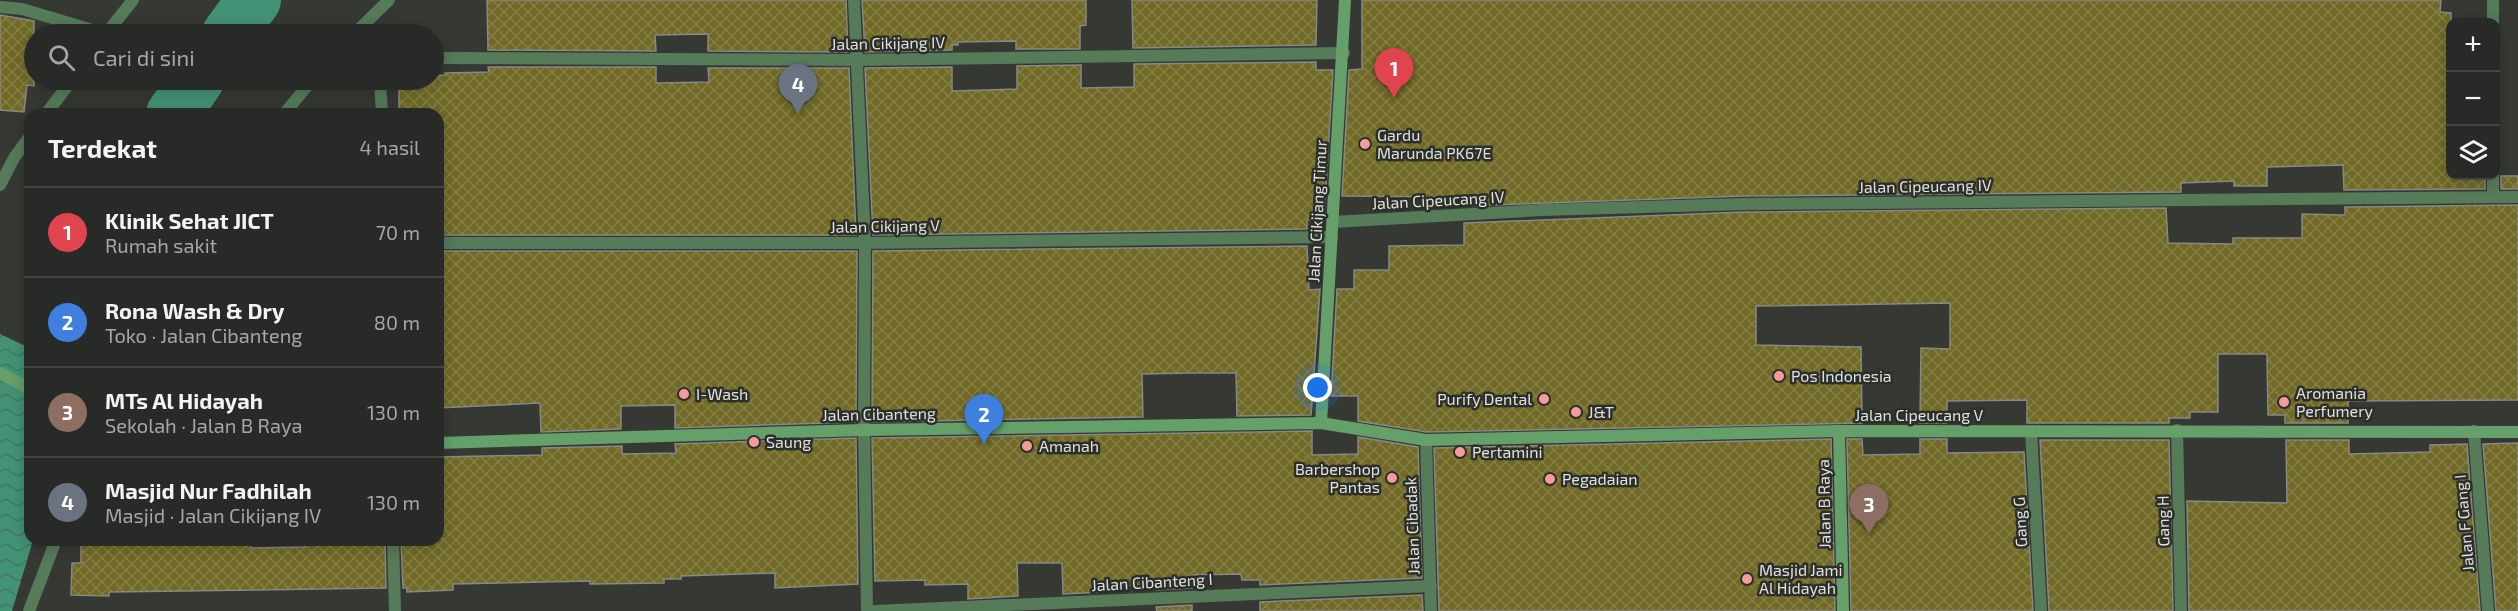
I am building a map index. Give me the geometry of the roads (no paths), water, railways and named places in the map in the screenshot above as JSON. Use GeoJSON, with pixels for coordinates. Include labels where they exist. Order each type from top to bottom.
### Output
{"type":"FeatureCollection","features":[{"type":"Feature","properties":{"kind":"street"},"geometry":{"type":"LineString","coordinates":[[114,24],[133,0]]}},
{"type":"Feature","properties":{"kind":"street"},"geometry":{"type":"LineString","coordinates":[[364,24],[389,0]]}},
{"type":"Feature","properties":{"kind":"street"},"geometry":{"type":"LineString","coordinates":[[854,0],[864,243],[867,611]]}},
{"type":"Feature","properties":{"kind":"street","name":"Jalan Cikijang Timur"},"geometry":{"type":"LineString","coordinates":[[1321,423],[1344,53],[1345,0]]}},
{"type":"Feature","properties":{"kind":"street"},"geometry":{"type":"LineString","coordinates":[[2493,0],[2493,18]]}},
{"type":"Feature","properties":{"kind":"street"},"geometry":{"type":"LineString","coordinates":[[0,7],[22,9],[72,24]]}},
{"type":"Feature","properties":{"kind":"street","name":"Jalan Cikijang IV"},"geometry":{"type":"LineString","coordinates":[[444,58],[856,60],[1344,53]]}},
{"type":"Feature","properties":{"kind":"street"},"geometry":{"type":"LineString","coordinates":[[51,108],[64,90]]}},
{"type":"Feature","properties":{"kind":"street"},"geometry":{"type":"LineString","coordinates":[[289,108],[304,90]]}},
{"type":"Feature","properties":{"kind":"street"},"geometry":{"type":"LineString","coordinates":[[381,90],[382,108]]}},
{"type":"Feature","properties":{"kind":"street"},"geometry":{"type":"LineString","coordinates":[[2,179],[24,144]]}},
{"type":"Feature","properties":{"kind":"street"},"geometry":{"type":"LineString","coordinates":[[2493,180],[2493,197]]}},
{"type":"Feature","properties":{"kind":"street","name":"Jalan Cipeucang IV"},"geometry":{"type":"LineString","coordinates":[[1333,222],[1543,210],[1744,204],[2518,197]]}},
{"type":"Feature","properties":{"kind":"street","name":"Jalan Cikijang V"},"geometry":{"type":"LineString","coordinates":[[444,243],[864,243],[1332,237]]}},
{"type":"Feature","properties":{"kind":"street"},"geometry":{"type":"LineString","coordinates":[[0,373],[24,386]]}},
{"type":"Feature","properties":{"kind":"street","name":"Jalan Cibanteng"},"geometry":{"type":"LineString","coordinates":[[444,443],[864,430],[1321,423]]}},
{"type":"Feature","properties":{"kind":"street","name":"Jalan Cipeucang V"},"geometry":{"type":"LineString","coordinates":[[1321,423],[1426,440],[1839,431],[2518,432]]}},
{"type":"Feature","properties":{"kind":"street","name":"Gang H"},"geometry":{"type":"LineString","coordinates":[[2177,430],[2181,611]]}},
{"type":"Feature","properties":{"kind":"street","name":"Jalan B Raya"},"geometry":{"type":"LineString","coordinates":[[1839,431],[1843,611]]}},
{"type":"Feature","properties":{"kind":"street","name":"Jalan F Gang I"},"geometry":{"type":"LineString","coordinates":[[2474,431],[2488,611]]}},
{"type":"Feature","properties":{"kind":"street","name":"Gang G"},"geometry":{"type":"LineString","coordinates":[[2031,432],[2041,611]]}},
{"type":"Feature","properties":{"kind":"street","name":"Jalan Cibadak"},"geometry":{"type":"LineString","coordinates":[[1426,440],[1431,611]]}},
{"type":"Feature","properties":{"kind":"street"},"geometry":{"type":"LineString","coordinates":[[29,611],[54,546]]}},
{"type":"Feature","properties":{"kind":"street"},"geometry":{"type":"LineString","coordinates":[[393,546],[395,611]]}},
{"type":"Feature","properties":{"kind":"street","name":"Jalan Cibanteng I"},"geometry":{"type":"LineString","coordinates":[[875,611],[1431,586]]}},
{"type":"Feature","properties":{"kind":"water"},"geometry":{"type":"Polygon","coordinates":[[[0,334],[24,345],[24,546],[31,546],[12,611],[0,611],[0,334]]]}},
{"type":"Feature","properties":{"kind":"waterway"},"geometry":{"type":"LineString","coordinates":[[236,24],[254,0]]}},
{"type":"Feature","properties":{"kind":"waterway"},"geometry":{"type":"LineString","coordinates":[[177,108],[190,90]]}},
{"type":"Feature","properties":{"kind":"place","name":"Klinik Sehat JICT"},"geometry":{"type":"Point","coordinates":[1394,98]}},
{"type":"Feature","properties":{"kind":"place","name":"Masjid Nur Fadhilah"},"geometry":{"type":"Point","coordinates":[798,114]}},
{"type":"Feature","properties":{"kind":"place","name":"Gardu Marunda PK67E"},"geometry":{"type":"Point","coordinates":[1365,144]}},
{"type":"Feature","properties":{"kind":"place","name":"Pos Indonesia"},"geometry":{"type":"Point","coordinates":[1779,376]}},
{"type":"Feature","properties":{"kind":"place","name":"I-Wash"},"geometry":{"type":"Point","coordinates":[684,394]}},
{"type":"Feature","properties":{"kind":"place","name":"Purify Dental"},"geometry":{"type":"Point","coordinates":[1544,399]}},
{"type":"Feature","properties":{"kind":"place","name":"Aromania Perfumery"},"geometry":{"type":"Point","coordinates":[2284,402]}},
{"type":"Feature","properties":{"kind":"place","name":"J&T"},"geometry":{"type":"Point","coordinates":[1576,412]}},
{"type":"Feature","properties":{"kind":"place","name":"Saung"},"geometry":{"type":"Point","coordinates":[754,442]}},
{"type":"Feature","properties":{"kind":"place","name":"Rona Wash & Dry"},"geometry":{"type":"Point","coordinates":[984,444]}},
{"type":"Feature","properties":{"kind":"place","name":"Amanah"},"geometry":{"type":"Point","coordinates":[1027,446]}},
{"type":"Feature","properties":{"kind":"place","name":"Pertamini"},"geometry":{"type":"Point","coordinates":[1460,452]}},
{"type":"Feature","properties":{"kind":"place","name":"Barbershop Pantas"},"geometry":{"type":"Point","coordinates":[1392,478]}},
{"type":"Feature","properties":{"kind":"place","name":"Pegadaian"},"geometry":{"type":"Point","coordinates":[1550,479]}},
{"type":"Feature","properties":{"kind":"place","name":"MTs Al Hidayah"},"geometry":{"type":"Point","coordinates":[1869,534]}},
{"type":"Feature","properties":{"kind":"place","name":"Masjid Jami Al Hidayah"},"geometry":{"type":"Point","coordinates":[1747,579]}}]}
